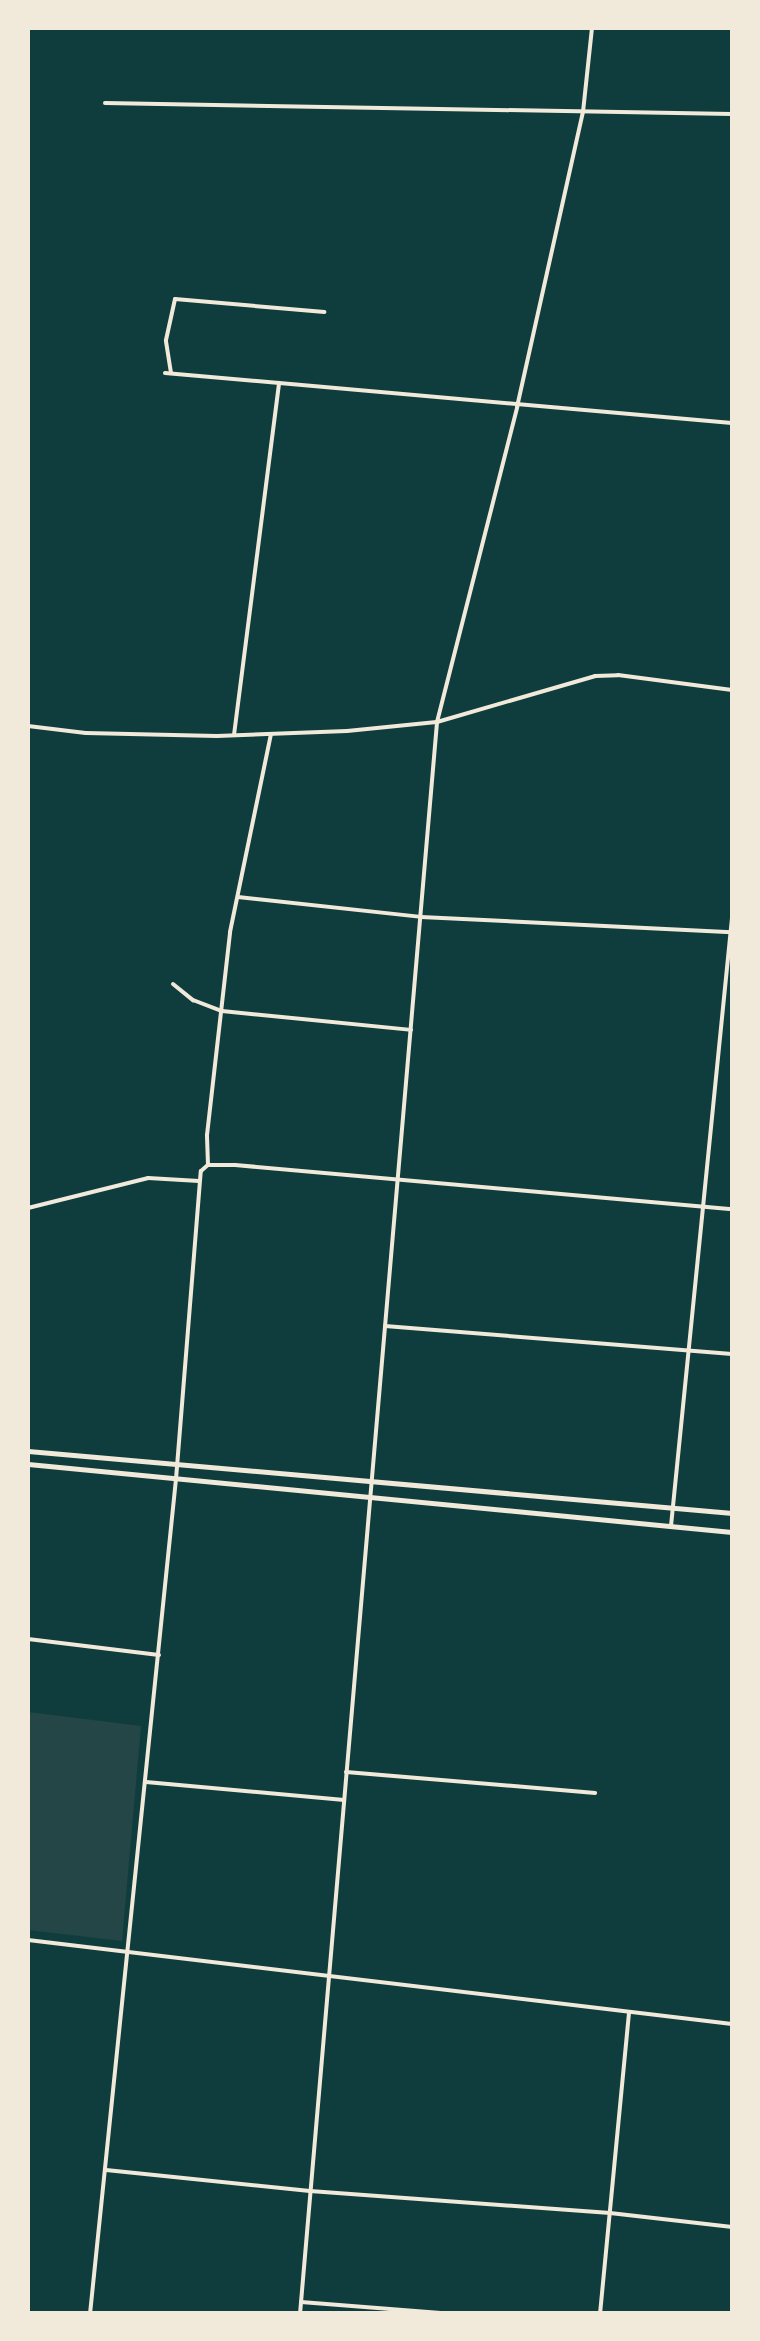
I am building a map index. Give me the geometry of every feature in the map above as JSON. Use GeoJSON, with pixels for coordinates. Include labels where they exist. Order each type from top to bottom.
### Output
{"type":"FeatureCollection","features":[{"type":"Feature","properties":{"kind":"main road"},"geometry":{"type":"LineString","coordinates":[[28,1450],[732,1513]]}},
{"type":"Feature","properties":{"kind":"main road"},"geometry":{"type":"LineString","coordinates":[[28,1464],[732,1532]]}},
{"type":"Feature","properties":{"kind":"street"},"geometry":{"type":"LineString","coordinates":[[300,2314],[437,722],[517,408],[583,112],[592,28]]}},
{"type":"Feature","properties":{"kind":"street"},"geometry":{"type":"LineString","coordinates":[[105,103],[732,114]]}},
{"type":"Feature","properties":{"kind":"street"},"geometry":{"type":"LineString","coordinates":[[324,312],[175,299],[166,340],[168,373],[732,424]]}},
{"type":"Feature","properties":{"kind":"street"},"geometry":{"type":"LineString","coordinates":[[234,736],[279,383]]}},
{"type":"Feature","properties":{"kind":"street"},"geometry":{"type":"LineString","coordinates":[[28,726],[86,733],[234,736],[437,722],[595,676],[618,675],[732,690]]}},
{"type":"Feature","properties":{"kind":"street"},"geometry":{"type":"LineString","coordinates":[[208,1165],[207,1135],[238,897],[271,734]]}},
{"type":"Feature","properties":{"kind":"street"},"geometry":{"type":"LineString","coordinates":[[238,897],[421,917],[732,932]]}},
{"type":"Feature","properties":{"kind":"street"},"geometry":{"type":"LineString","coordinates":[[672,1526],[732,918]]}},
{"type":"Feature","properties":{"kind":"street"},"geometry":{"type":"LineString","coordinates":[[173,984],[192,1000],[222,1011],[411,1030]]}},
{"type":"Feature","properties":{"kind":"street"},"geometry":{"type":"LineString","coordinates":[[90,2314],[176,1479],[201,1171],[208,1165],[732,1210]]}},
{"type":"Feature","properties":{"kind":"street"},"geometry":{"type":"LineString","coordinates":[[28,1208],[148,1178],[200,1181]]}},
{"type":"Feature","properties":{"kind":"street"},"geometry":{"type":"LineString","coordinates":[[385,1326],[732,1354]]}},
{"type":"Feature","properties":{"kind":"street"},"geometry":{"type":"LineString","coordinates":[[28,1638],[158,1655]]}},
{"type":"Feature","properties":{"kind":"street"},"geometry":{"type":"LineString","coordinates":[[346,1772],[594,1794]]}},
{"type":"Feature","properties":{"kind":"street"},"geometry":{"type":"LineString","coordinates":[[146,1782],[344,1800]]}},
{"type":"Feature","properties":{"kind":"street"},"geometry":{"type":"LineString","coordinates":[[28,1940],[732,2024]]}},
{"type":"Feature","properties":{"kind":"street"},"geometry":{"type":"LineString","coordinates":[[600,2314],[629,2012]]}},
{"type":"Feature","properties":{"kind":"street"},"geometry":{"type":"LineString","coordinates":[[106,2170],[310,2191],[610,2212],[732,2227]]}},
{"type":"Feature","properties":{"kind":"street"},"geometry":{"type":"LineString","coordinates":[[300,2302],[454,2314]]}},
{"type":"Feature","properties":{"kind":"shaded area"},"geometry":{"type":"Polygon","coordinates":[[[28,1712],[141,1726],[122,1941],[28,1930],[28,1712]]]}}]}
